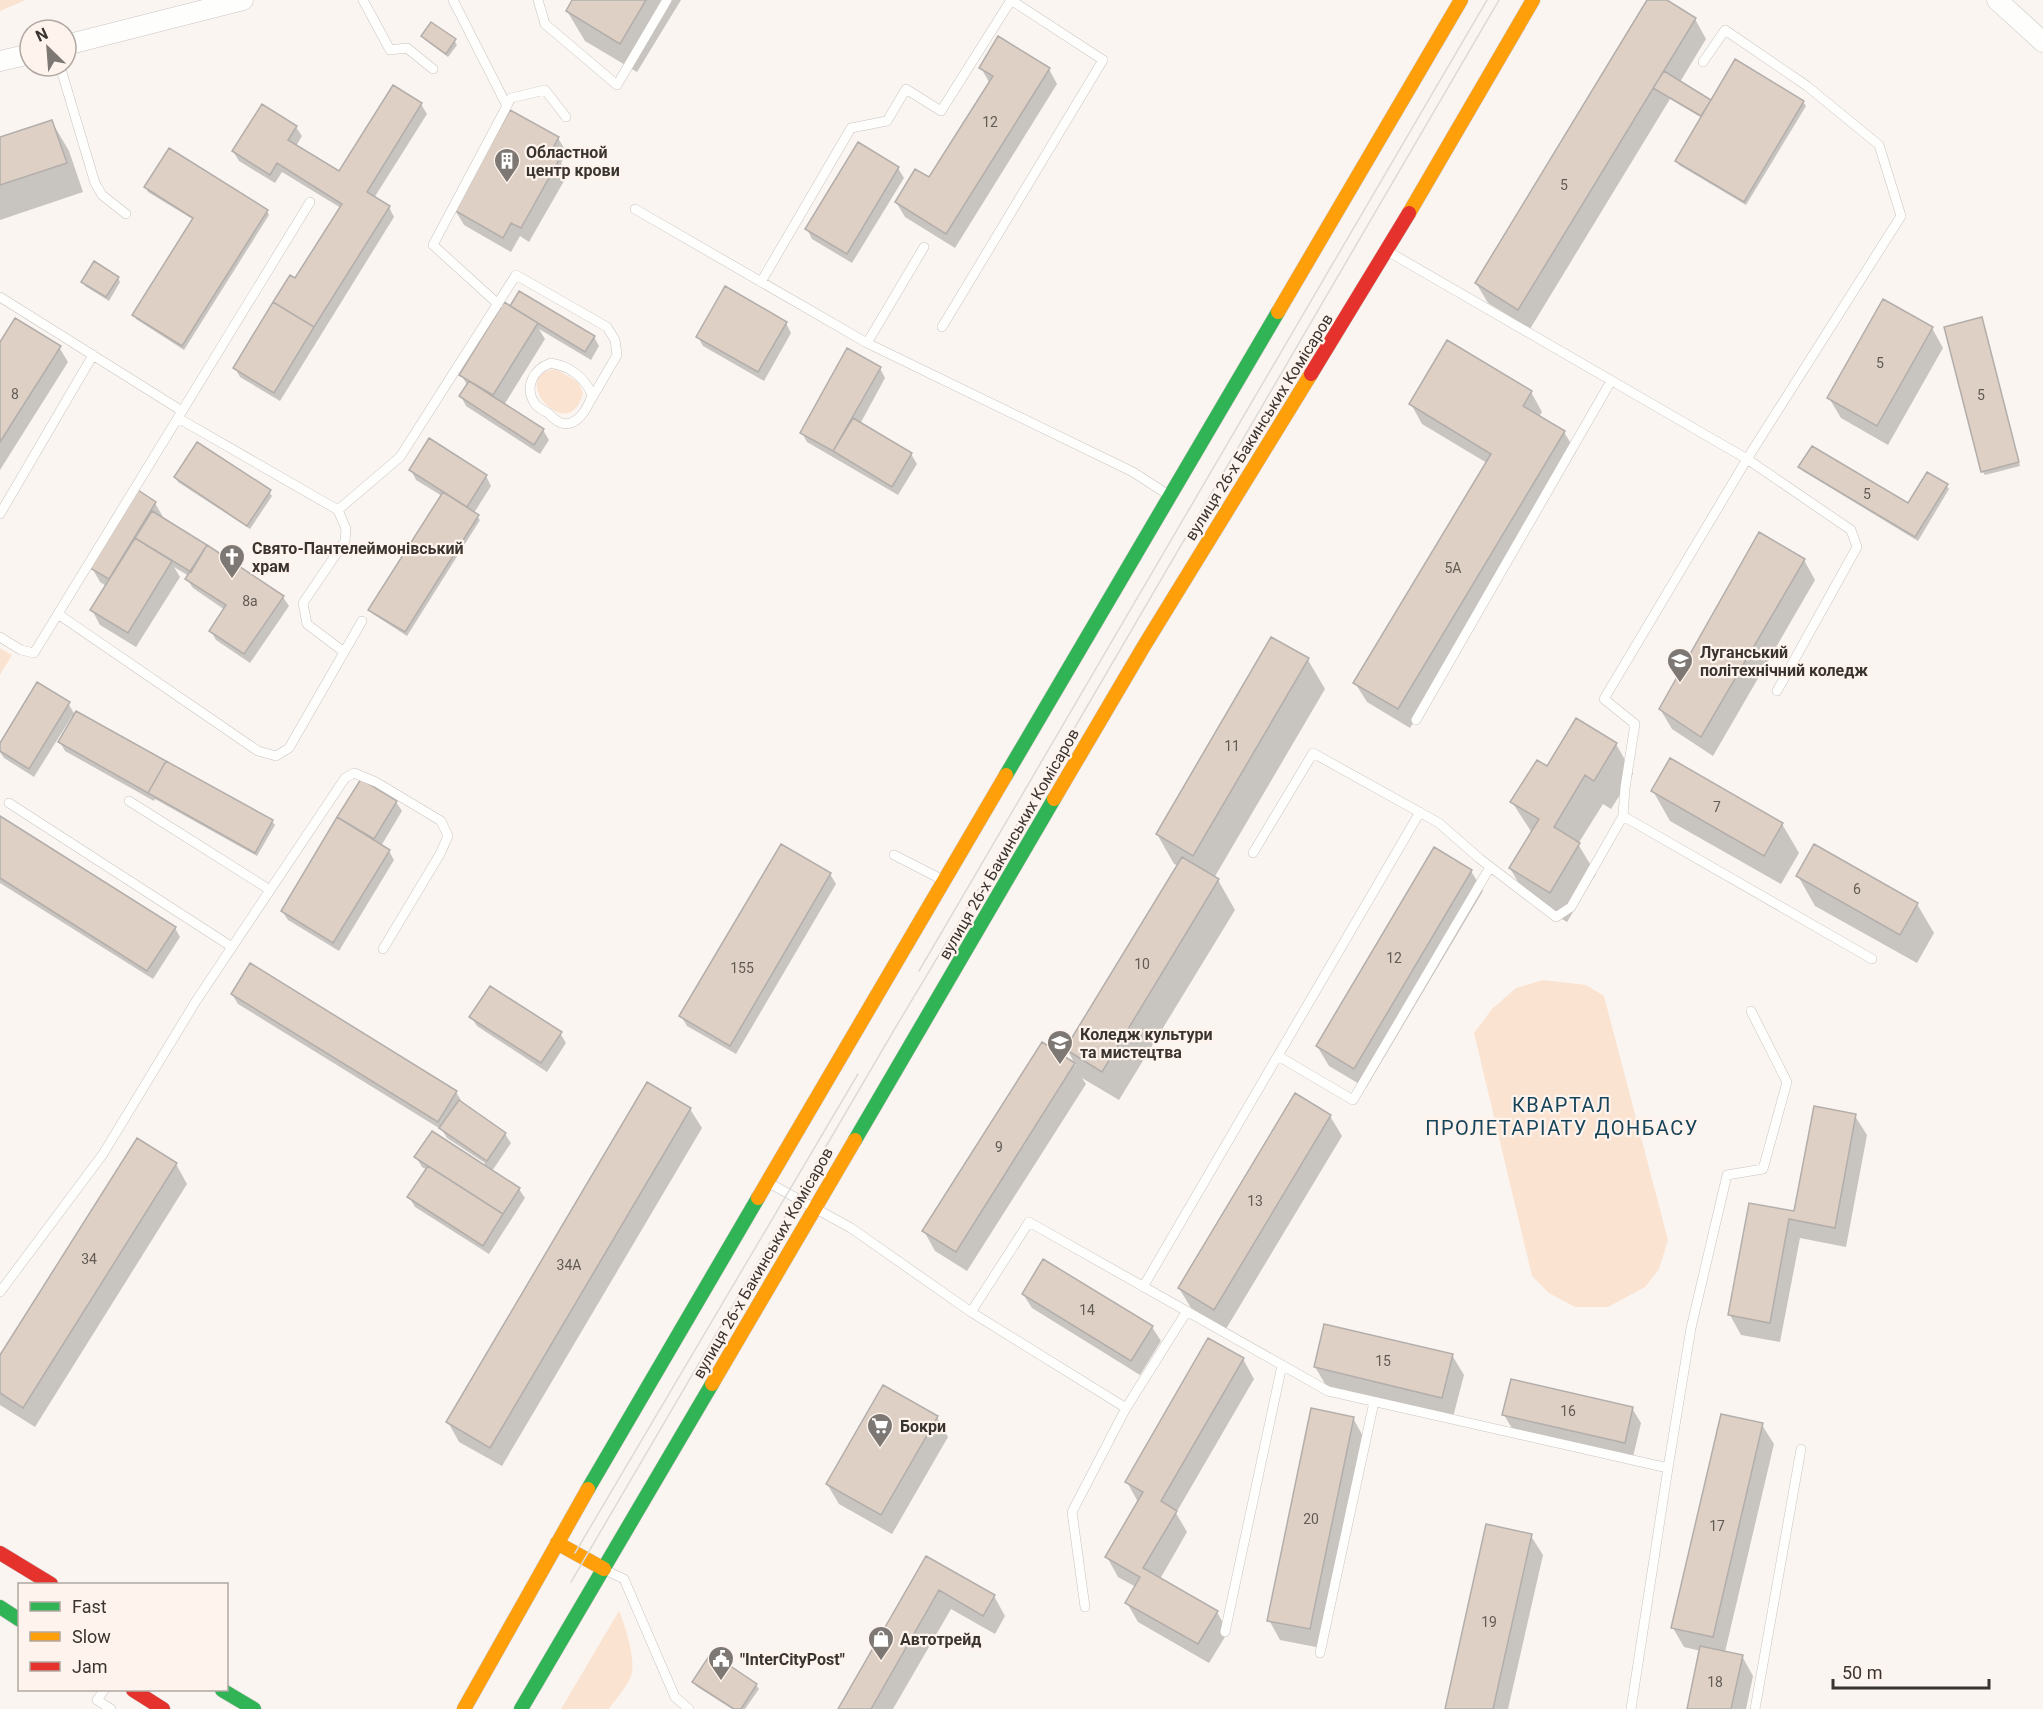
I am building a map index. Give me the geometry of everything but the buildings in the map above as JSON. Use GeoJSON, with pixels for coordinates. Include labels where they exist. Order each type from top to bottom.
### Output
{"type":"FeatureCollection","features":[{"type":"Feature","properties":{"kind":"street"},"geometry":{"type":"LineString","coordinates":[[78,42],[243,0]]}},
{"type":"Feature","properties":{"kind":"street"},"geometry":{"type":"LineString","coordinates":[[464,1709],[557,1543],[767,1182],[1461,0]]}},
{"type":"Feature","properties":{"kind":"street","name":"вулиця 26-х Бакинських Комісаров"},"geometry":{"type":"LineString","coordinates":[[521,1709],[1144,646],[1387,251],[1533,0]]}},
{"type":"Feature","properties":{"kind":"street"},"geometry":{"type":"LineString","coordinates":[[1997,0],[2043,42]]}},
{"type":"Feature","properties":{"kind":"street"},"geometry":{"type":"LineString","coordinates":[[0,61],[18,57]]}},
{"type":"Feature","properties":{"kind":"street"},"geometry":{"type":"LineString","coordinates":[[557,1543],[603,1569]]}},
{"type":"Feature","properties":{"kind":"street"},"geometry":{"type":"LineString","coordinates":[[0,1553],[49,1583]]}},
{"type":"Feature","properties":{"kind":"street"},"geometry":{"type":"LineString","coordinates":[[0,1608],[18,1619]]}},
{"type":"Feature","properties":{"kind":"street"},"geometry":{"type":"LineString","coordinates":[[136,1691],[164,1709]]}},
{"type":"Feature","properties":{"kind":"street"},"geometry":{"type":"LineString","coordinates":[[225,1691],[254,1709]]}},
{"type":"Feature","properties":{"kind":"lane"},"geometry":{"type":"LineString","coordinates":[[363,0],[390,50],[407,48],[433,69]]}},
{"type":"Feature","properties":{"kind":"lane"},"geometry":{"type":"LineString","coordinates":[[453,0],[507,106]]}},
{"type":"Feature","properties":{"kind":"lane"},"geometry":{"type":"LineString","coordinates":[[538,0],[545,24],[617,86],[668,0]]}},
{"type":"Feature","properties":{"kind":"lane"},"geometry":{"type":"LineString","coordinates":[[761,282],[851,128],[887,121],[906,89],[941,111],[1011,0],[1103,60],[942,327]]}},
{"type":"Feature","properties":{"kind":"lane"},"geometry":{"type":"LineString","coordinates":[[1253,853],[1313,753],[1439,823],[1491,867],[1556,916],[1571,907],[1623,816],[1635,724],[1604,699],[1747,459],[1901,216],[1880,145],[1807,86],[1725,30],[1703,62]]}},
{"type":"Feature","properties":{"kind":"lane"},"geometry":{"type":"LineString","coordinates":[[64,78],[95,183],[102,195],[126,214]]}},
{"type":"Feature","properties":{"kind":"lane"},"geometry":{"type":"LineString","coordinates":[[498,304],[433,245],[511,98],[545,90],[566,117]]}},
{"type":"Feature","properties":{"kind":"lane"},"geometry":{"type":"LineString","coordinates":[[0,637],[21,650],[34,653],[310,201]]}},
{"type":"Feature","properties":{"kind":"lane"},"geometry":{"type":"LineString","coordinates":[[635,209],[867,343],[1133,472],[1169,495]]}},
{"type":"Feature","properties":{"kind":"lane"},"geometry":{"type":"LineString","coordinates":[[867,343],[924,247]]}},
{"type":"Feature","properties":{"kind":"lane"},"geometry":{"type":"LineString","coordinates":[[1387,251],[1747,459],[1851,530],[1857,547],[1777,691]]}},
{"type":"Feature","properties":{"kind":"lane"},"geometry":{"type":"LineString","coordinates":[[338,510],[400,457],[516,275],[607,327],[615,340],[617,355],[589,404],[580,418],[571,423],[561,423],[536,405],[531,383],[534,373],[540,366],[551,363],[561,365],[579,376],[589,387],[592,395],[589,404]]}},
{"type":"Feature","properties":{"kind":"lane"},"geometry":{"type":"LineString","coordinates":[[0,297],[93,355],[180,414],[338,510],[346,529],[345,542],[303,603],[307,624],[344,652]]}},
{"type":"Feature","properties":{"kind":"lane"},"geometry":{"type":"LineString","coordinates":[[0,514],[93,355]]}},
{"type":"Feature","properties":{"kind":"lane"},"geometry":{"type":"LineString","coordinates":[[1416,720],[1611,381]]}},
{"type":"Feature","properties":{"kind":"lane"},"geometry":{"type":"LineString","coordinates":[[58,614],[258,751],[276,756],[289,747],[362,621]]}},
{"type":"Feature","properties":{"kind":"lane"},"geometry":{"type":"LineString","coordinates":[[0,1292],[103,1154],[196,1001],[345,778],[354,773],[376,783],[441,821],[448,836],[440,854],[383,949]]}},
{"type":"Feature","properties":{"kind":"lane"},"geometry":{"type":"LineString","coordinates":[[129,801],[270,890]]}},
{"type":"Feature","properties":{"kind":"lane"},"geometry":{"type":"LineString","coordinates":[[9,803],[232,947]]}},
{"type":"Feature","properties":{"kind":"lane"},"geometry":{"type":"LineString","coordinates":[[1143,1287],[1420,812]]}},
{"type":"Feature","properties":{"kind":"lane"},"geometry":{"type":"LineString","coordinates":[[1623,816],[1872,959]]}},
{"type":"Feature","properties":{"kind":"lane"},"geometry":{"type":"LineString","coordinates":[[894,855],[944,880]]}},
{"type":"Feature","properties":{"kind":"lane"},"geometry":{"type":"LineString","coordinates":[[1278,1056],[1353,1100],[1491,867]]}},
{"type":"Feature","properties":{"kind":"lane"},"geometry":{"type":"LineString","coordinates":[[1630,1709],[1691,1328],[1727,1175],[1763,1169],[1787,1082],[1751,1011]]}},
{"type":"Feature","properties":{"kind":"lane"},"geometry":{"type":"LineString","coordinates":[[767,1182],[851,1228],[971,1311],[1126,1408]]}},
{"type":"Feature","properties":{"kind":"lane"},"geometry":{"type":"LineString","coordinates":[[971,1311],[1029,1222],[1329,1391],[1668,1468]]}},
{"type":"Feature","properties":{"kind":"lane"},"geometry":{"type":"LineString","coordinates":[[1085,1607],[1072,1512],[1126,1408],[1187,1311]]}},
{"type":"Feature","properties":{"kind":"lane"},"geometry":{"type":"LineString","coordinates":[[1225,1632],[1282,1365]]}},
{"type":"Feature","properties":{"kind":"lane"},"geometry":{"type":"LineString","coordinates":[[1320,1653],[1374,1402]]}},
{"type":"Feature","properties":{"kind":"lane"},"geometry":{"type":"LineString","coordinates":[[1755,1709],[1801,1449]]}},
{"type":"Feature","properties":{"kind":"lane"},"geometry":{"type":"LineString","coordinates":[[603,1569],[624,1579],[675,1697],[689,1709]]}},
{"type":"Feature","properties":{"kind":"lane"},"geometry":{"type":"LineString","coordinates":[[103,1691],[97,1700],[111,1709]]}},
{"type":"Feature","properties":{"kind":"shaded area"},"geometry":{"type":"Polygon","coordinates":[[[0,0],[26,0],[0,11],[0,0]]]}},
{"type":"Feature","properties":{"kind":"shaded area"},"geometry":{"type":"Polygon","coordinates":[[[556,369],[578,382],[583,393],[576,408],[566,413],[555,411],[539,394],[537,383],[542,374],[556,369]]]}},
{"type":"Feature","properties":{"kind":"shaded area"},"geometry":{"type":"Polygon","coordinates":[[[0,648],[12,655],[0,675],[0,648]]]}},
{"type":"Feature","properties":{"kind":"shaded area"},"geometry":{"type":"Polygon","coordinates":[[[1543,980],[1586,985],[1604,996],[1668,1240],[1659,1269],[1645,1287],[1608,1307],[1575,1307],[1549,1293],[1532,1276],[1474,1033],[1492,1009],[1516,988],[1543,980]]]}},
{"type":"Feature","properties":{"kind":"shaded area"},"geometry":{"type":"Polygon","coordinates":[[[619,1611],[631,1650],[633,1666],[629,1681],[609,1709],[561,1709],[619,1611]]]}},
{"type":"Feature","properties":{"kind":"tram line"},"geometry":{"type":"LineString","coordinates":[[919,971],[1487,0]]}},
{"type":"Feature","properties":{"kind":"tram line"},"geometry":{"type":"LineString","coordinates":[[571,1582],[897,1025],[1064,746],[1499,0]]}},
{"type":"Feature","properties":{"kind":"tram line"},"geometry":{"type":"LineString","coordinates":[[575,1553],[858,1074]]}},
{"type":"Feature","properties":{"kind":"traffic: fast"},"geometry":{"type":"LineString","coordinates":[[1006,775],[1278,312]]}},
{"type":"Feature","properties":{"kind":"traffic: fast"},"geometry":{"type":"LineString","coordinates":[[855,1140],[1054,799]]}},
{"type":"Feature","properties":{"kind":"traffic: fast"},"geometry":{"type":"LineString","coordinates":[[588,1489],[758,1198]]}},
{"type":"Feature","properties":{"kind":"traffic: fast"},"geometry":{"type":"LineString","coordinates":[[521,1709],[712,1384]]}},
{"type":"Feature","properties":{"kind":"traffic: fast"},"geometry":{"type":"LineString","coordinates":[[0,1607],[18,1619]]}},
{"type":"Feature","properties":{"kind":"traffic: fast"},"geometry":{"type":"LineString","coordinates":[[224,1691],[254,1709]]}},
{"type":"Feature","properties":{"kind":"traffic: slow"},"geometry":{"type":"LineString","coordinates":[[1278,312],[1461,0]]}},
{"type":"Feature","properties":{"kind":"traffic: slow"},"geometry":{"type":"LineString","coordinates":[[1409,213],[1533,0]]}},
{"type":"Feature","properties":{"kind":"traffic: slow"},"geometry":{"type":"LineString","coordinates":[[1054,799],[1144,646],[1311,374]]}},
{"type":"Feature","properties":{"kind":"traffic: slow"},"geometry":{"type":"LineString","coordinates":[[758,1198],[1006,775]]}},
{"type":"Feature","properties":{"kind":"traffic: slow"},"geometry":{"type":"LineString","coordinates":[[712,1384],[855,1140]]}},
{"type":"Feature","properties":{"kind":"traffic: slow"},"geometry":{"type":"LineString","coordinates":[[464,1709],[588,1489]]}},
{"type":"Feature","properties":{"kind":"traffic: slow"},"geometry":{"type":"LineString","coordinates":[[557,1543],[604,1569]]}},
{"type":"Feature","properties":{"kind":"traffic: jam"},"geometry":{"type":"LineString","coordinates":[[1311,374],[1409,213]]}},
{"type":"Feature","properties":{"kind":"traffic: jam"},"geometry":{"type":"LineString","coordinates":[[0,1553],[49,1583]]}},
{"type":"Feature","properties":{"kind":"traffic: jam"},"geometry":{"type":"LineString","coordinates":[[135,1691],[163,1709]]}},
{"type":"Feature","properties":{"kind":"place","name":"Областной центр крови"},"geometry":{"type":"Point","coordinates":[507,184]}},
{"type":"Feature","properties":{"kind":"place","name":"Свято-Пантелеймонівський храм"},"geometry":{"type":"Point","coordinates":[232,580]}},
{"type":"Feature","properties":{"kind":"place","name":"Луганський політехнічний коледж"},"geometry":{"type":"Point","coordinates":[1680,684]}},
{"type":"Feature","properties":{"kind":"place","name":"Коледж культури та мистецтва"},"geometry":{"type":"Point","coordinates":[1060,1066]}},
{"type":"Feature","properties":{"kind":"place","name":"Бокри"},"geometry":{"type":"Point","coordinates":[880,1449]}},
{"type":"Feature","properties":{"kind":"place","name":"Автотрейд"},"geometry":{"type":"Point","coordinates":[881,1662]}},
{"type":"Feature","properties":{"kind":"place","name":"\"InterCityPost\""},"geometry":{"type":"Point","coordinates":[721,1682]}},
{"type":"Feature","properties":{"kind":"district","name":"КВАРТАЛ ПРОЛЕТАРІАТУ ДОНБАСУ"},"geometry":{"type":"Point","coordinates":[1562,1116]}}]}
